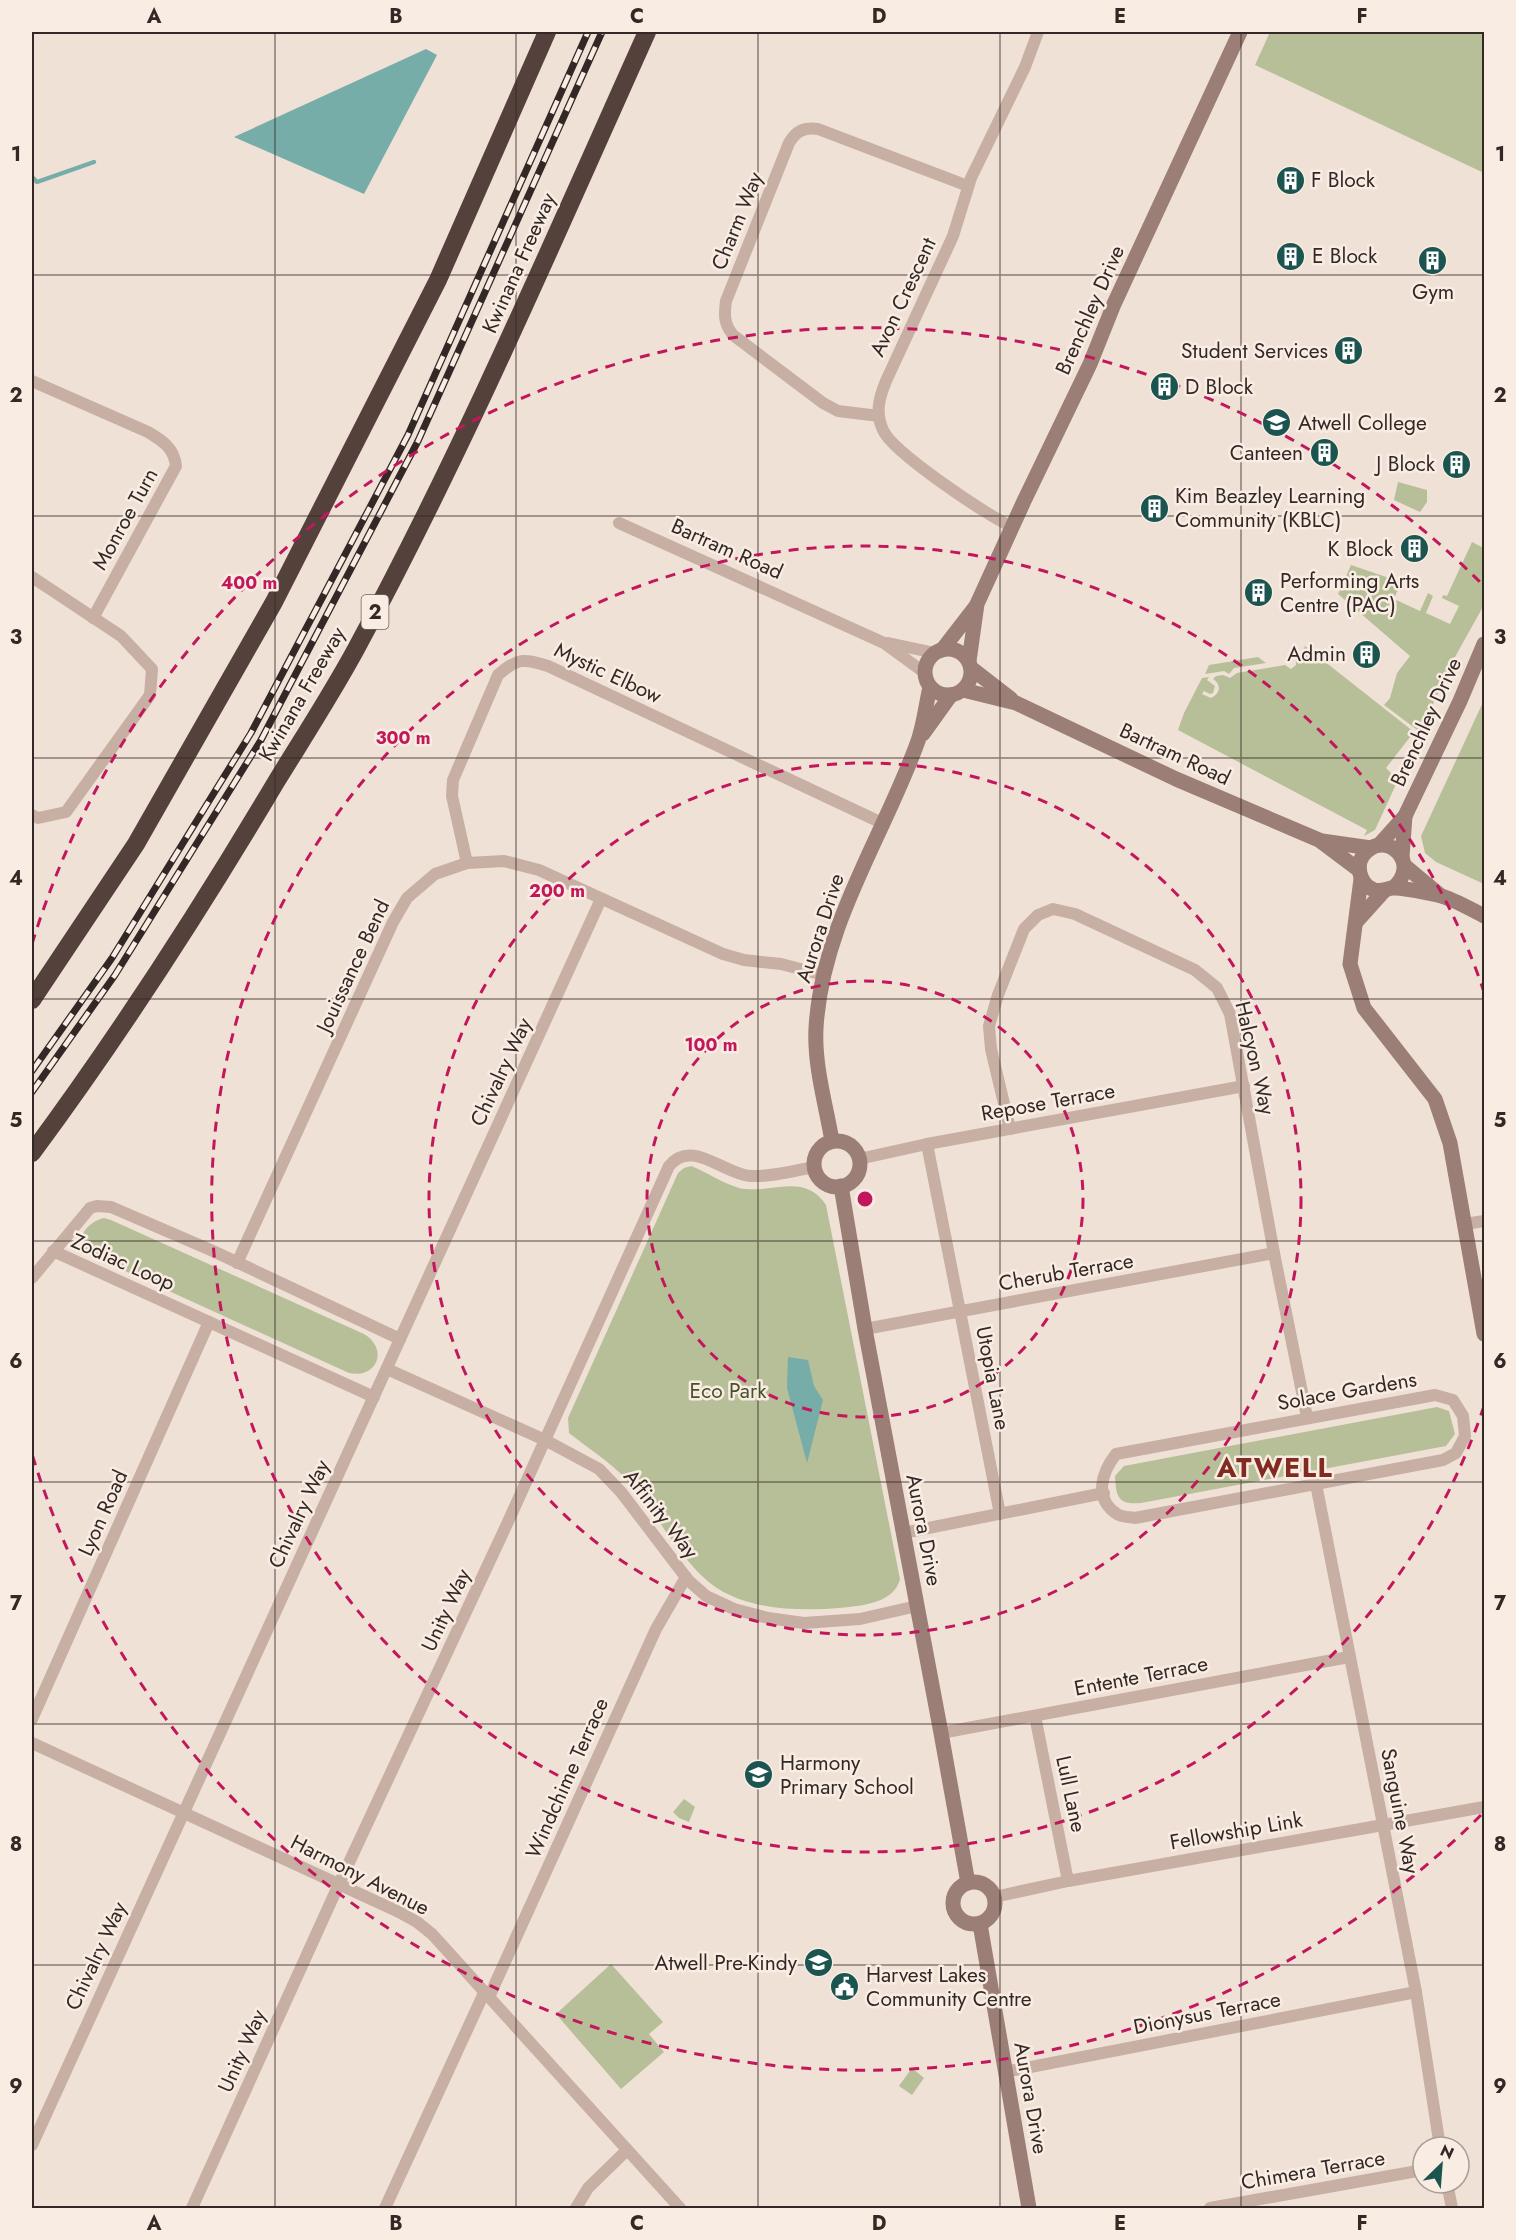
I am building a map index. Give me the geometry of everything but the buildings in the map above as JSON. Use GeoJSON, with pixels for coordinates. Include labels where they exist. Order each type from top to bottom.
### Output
{"type":"FeatureCollection","features":[{"type":"Feature","properties":{"kind":"highway"},"geometry":{"type":"LineString","coordinates":[[32,1000],[136,844],[274,602],[438,280],[547,32]]}},
{"type":"Feature","properties":{"kind":"highway","name":"Kwinana Freeway"},"geometry":{"type":"LineString","coordinates":[[32,1153],[93,1070],[219,879],[354,652],[434,500],[510,338],[647,32]]}},
{"type":"Feature","properties":{"kind":"street","name":"Avon Crescent"},"geometry":{"type":"LineString","coordinates":[[879,416],[878,403],[881,393],[953,236],[968,186],[1025,67],[1037,32]]}},
{"type":"Feature","properties":{"kind":"street","name":"Brenchley Drive"},"geometry":{"type":"LineString","coordinates":[[938,651],[977,604],[1090,364],[1114,304],[1240,32]]}},
{"type":"Feature","properties":{"kind":"street","name":"Charm Way"},"geometry":{"type":"LineString","coordinates":[[879,416],[838,411],[814,396],[733,335],[724,319],[726,302],[789,143],[799,131],[818,129],[968,186]]}},
{"type":"Feature","properties":{"kind":"street","name":"Monroe Turn"},"geometry":{"type":"LineString","coordinates":[[32,381],[148,432],[164,441],[175,454],[176,466],[93,618]]}},
{"type":"Feature","properties":{"kind":"street"},"geometry":{"type":"LineString","coordinates":[[879,416],[887,438],[897,448],[984,512],[1012,527]]}},
{"type":"Feature","properties":{"kind":"street","name":"Bartram Road"},"geometry":{"type":"LineString","coordinates":[[619,523],[884,642],[938,651]]}},
{"type":"Feature","properties":{"kind":"street"},"geometry":{"type":"LineString","coordinates":[[32,577],[121,636],[152,669],[150,694],[66,812],[38,818],[32,815]]}},
{"type":"Feature","properties":{"kind":"street","name":"Brenchley Drive"},"geometry":{"type":"LineString","coordinates":[[970,664],[977,604]]}},
{"type":"Feature","properties":{"kind":"street","name":"Bartram Road"},"geometry":{"type":"LineString","coordinates":[[884,642],[927,680]]}},
{"type":"Feature","properties":{"kind":"street","name":"Brenchley Drive"},"geometry":{"type":"LineString","coordinates":[[1375,846],[1405,816],[1485,644]]}},
{"type":"Feature","properties":{"kind":"street"},"geometry":{"type":"LineString","coordinates":[[957,650],[970,664],[972,676],[957,693],[936,692],[927,680],[926,665],[938,651],[957,650]]}},
{"type":"Feature","properties":{"kind":"street","name":"Mystic Elbow"},"geometry":{"type":"LineString","coordinates":[[467,863],[452,796],[453,780],[498,675],[511,663],[528,659],[548,666],[882,823]]}},
{"type":"Feature","properties":{"kind":"street","name":"Bartram Road"},"geometry":{"type":"LineString","coordinates":[[970,664],[1016,703],[1176,779],[1319,840],[1360,874]]}},
{"type":"Feature","properties":{"kind":"street","name":"Aurora Drive"},"geometry":{"type":"LineString","coordinates":[[919,739],[927,680]]}},
{"type":"Feature","properties":{"kind":"street","name":"Bartram Road"},"geometry":{"type":"LineString","coordinates":[[957,693],[1016,703]]}},
{"type":"Feature","properties":{"kind":"street","name":"Aurora Drive"},"geometry":{"type":"LineString","coordinates":[[832,1141],[816,1054],[818,1002],[824,975],[843,912],[919,739],[957,693]]}},
{"type":"Feature","properties":{"kind":"street","name":"Brenchley Drive"},"geometry":{"type":"LineString","coordinates":[[1403,861],[1405,816]]}},
{"type":"Feature","properties":{"kind":"street","name":"Bartram Road"},"geometry":{"type":"LineString","coordinates":[[1319,840],[1375,846]]}},
{"type":"Feature","properties":{"kind":"street"},"geometry":{"type":"LineString","coordinates":[[1441,896],[1403,861],[1396,850],[1375,846],[1364,853],[1360,861],[1357,921],[1350,964],[1364,1008],[1436,1099],[1450,1143],[1485,1334]]}},
{"type":"Feature","properties":{"kind":"street","name":"Jouissance Bend"},"geometry":{"type":"LineString","coordinates":[[237,1263],[393,922],[407,898],[435,874],[467,863],[504,861],[539,870],[723,954],[744,960],[781,964],[824,975]]}},
{"type":"Feature","properties":{"kind":"street"},"geometry":{"type":"LineString","coordinates":[[1357,921],[1388,889],[1400,882],[1404,874],[1403,861]]}},
{"type":"Feature","properties":{"kind":"street"},"geometry":{"type":"LineString","coordinates":[[1360,874],[1367,886],[1375,890],[1388,889],[1441,896],[1485,916]]}},
{"type":"Feature","properties":{"kind":"street","name":"Chivalry Way"},"geometry":{"type":"LineString","coordinates":[[32,2145],[601,899]]}},
{"type":"Feature","properties":{"kind":"street","name":"Halcyon Way"},"geometry":{"type":"LineString","coordinates":[[1010,1129],[991,1049],[990,1026],[998,995],[1024,929],[1038,915],[1053,909],[1075,914],[1196,970],[1218,988],[1230,1014],[1307,1417]]}},
{"type":"Feature","properties":{"kind":"street","name":"Repose Terrace"},"geometry":{"type":"LineString","coordinates":[[859,1159],[927,1144],[1244,1086]]}},
{"type":"Feature","properties":{"kind":"street"},"geometry":{"type":"LineString","coordinates":[[832,1141],[840,1141],[852,1147],[859,1159],[860,1166],[853,1179],[841,1186],[827,1184],[817,1174],[814,1167],[814,1160],[820,1148],[832,1141]]}},
{"type":"Feature","properties":{"kind":"street","name":"Utopia Lane"},"geometry":{"type":"LineString","coordinates":[[927,1144],[1000,1514]]}},
{"type":"Feature","properties":{"kind":"street","name":"Unity Way"},"geometry":{"type":"LineString","coordinates":[[192,2208],[339,1884],[673,1162],[683,1155],[692,1154],[736,1173],[749,1176],[814,1167]]}},
{"type":"Feature","properties":{"kind":"street","name":"Aurora Drive"},"geometry":{"type":"LineString","coordinates":[[841,1186],[865,1329],[968,1883]]}},
{"type":"Feature","properties":{"kind":"street","name":"Zodiac Loop"},"geometry":{"type":"LineString","coordinates":[[374,1397],[53,1251],[90,1208],[105,1206],[118,1209],[400,1339]]}},
{"type":"Feature","properties":{"kind":"street"},"geometry":{"type":"LineString","coordinates":[[1465,1224],[1485,1221]]}},
{"type":"Feature","properties":{"kind":"street"},"geometry":{"type":"LineString","coordinates":[[32,1278],[53,1251]]}},
{"type":"Feature","properties":{"kind":"street","name":"Cherub Terrace"},"geometry":{"type":"LineString","coordinates":[[865,1329],[1274,1253]]}},
{"type":"Feature","properties":{"kind":"street","name":"Lyon Road"},"geometry":{"type":"LineString","coordinates":[[32,1719],[209,1322]]}},
{"type":"Feature","properties":{"kind":"street","name":"Affinity Way"},"geometry":{"type":"LineString","coordinates":[[387,1369],[544,1440],[599,1469],[621,1492],[686,1577],[706,1596],[734,1609],[768,1618],[804,1623],[860,1619],[917,1606]]}},
{"type":"Feature","properties":{"kind":"street","name":"Solace Gardens"},"geometry":{"type":"LineString","coordinates":[[1435,1395],[1453,1400],[1463,1416],[1465,1436],[1456,1453],[1443,1460],[1136,1518],[1118,1515],[1107,1504],[1101,1483],[1106,1467],[1116,1454],[1307,1417],[1435,1395]]}},
{"type":"Feature","properties":{"kind":"street","name":"Sanguine Way"},"geometry":{"type":"LineString","coordinates":[[1316,1484],[1416,1992],[1438,2135]]}},
{"type":"Feature","properties":{"kind":"street"},"geometry":{"type":"LineString","coordinates":[[903,1533],[1104,1494]]}},
{"type":"Feature","properties":{"kind":"street","name":"Windchime Terrace"},"geometry":{"type":"LineString","coordinates":[[385,2208],[656,1629],[686,1577]]}},
{"type":"Feature","properties":{"kind":"street","name":"Entente Terrace"},"geometry":{"type":"LineString","coordinates":[[941,1733],[1349,1657]]}},
{"type":"Feature","properties":{"kind":"street","name":"Lull Lane"},"geometry":{"type":"LineString","coordinates":[[1035,1716],[1068,1881]]}},
{"type":"Feature","properties":{"kind":"street","name":"Harmony Avenue"},"geometry":{"type":"LineString","coordinates":[[32,1743],[417,1922],[432,1934],[680,2208]]}},
{"type":"Feature","properties":{"kind":"street","name":"Fellowship Link"},"geometry":{"type":"LineString","coordinates":[[994,1897],[1068,1881],[1485,1807]]}},
{"type":"Feature","properties":{"kind":"street"},"geometry":{"type":"LineString","coordinates":[[974,1882],[987,1886],[994,1897],[994,1910],[986,1921],[980,1924],[963,1922],[952,1907],[957,1889],[968,1883],[974,1882]]}},
{"type":"Feature","properties":{"kind":"street","name":"Aurora Drive"},"geometry":{"type":"LineString","coordinates":[[980,1924],[1029,2208]]}},
{"type":"Feature","properties":{"kind":"street","name":"Dionysus Terrace"},"geometry":{"type":"LineString","coordinates":[[1005,2072],[1416,1992]]}},
{"type":"Feature","properties":{"kind":"street"},"geometry":{"type":"LineString","coordinates":[[576,2208],[588,2188],[627,2150]]}},
{"type":"Feature","properties":{"kind":"street","name":"Chimera Terrace"},"geometry":{"type":"LineString","coordinates":[[1210,2208],[1411,2172]]}},
{"type":"Feature","properties":{"kind":"green space"},"geometry":{"type":"Polygon","coordinates":[[[1270,32],[1484,32],[1484,173],[1255,65],[1270,32]]]}},
{"type":"Feature","properties":{"kind":"green space"},"geometry":{"type":"Polygon","coordinates":[[[1398,482],[1427,490],[1427,502],[1420,512],[1394,500],[1398,482]]]}},
{"type":"Feature","properties":{"kind":"green space"},"geometry":{"type":"Polygon","coordinates":[[[1472,542],[1484,548],[1484,605],[1455,657],[1420,732],[1384,705],[1390,698],[1397,673],[1410,656],[1338,594],[1351,565],[1401,582],[1394,599],[1420,611],[1428,593],[1433,596],[1426,613],[1450,624],[1459,606],[1442,598],[1443,595],[1447,596],[1472,542]]]}},
{"type":"Feature","properties":{"kind":"green space"},"geometry":{"type":"Polygon","coordinates":[[[1305,646],[1414,732],[1386,768],[1398,780],[1375,830],[1364,836],[1367,830],[1178,730],[1202,678],[1209,677],[1207,680],[1215,686],[1213,693],[1204,691],[1202,694],[1211,698],[1219,689],[1213,679],[1216,676],[1223,675],[1230,678],[1237,673],[1285,665],[1291,669],[1296,665],[1296,661],[1300,661],[1305,646]]]}},
{"type":"Feature","properties":{"kind":"green space"},"geometry":{"type":"Polygon","coordinates":[[[1258,657],[1266,663],[1234,668],[1229,674],[1224,671],[1205,674],[1209,665],[1258,657]]]}},
{"type":"Feature","properties":{"kind":"green space"},"geometry":{"type":"Polygon","coordinates":[[[1484,700],[1484,884],[1436,862],[1425,853],[1421,836],[1484,700]]]}},
{"type":"Feature","properties":{"kind":"green space","name":"Eco Park"},"geometry":{"type":"Polygon","coordinates":[[[691,1166],[739,1188],[763,1189],[786,1186],[807,1189],[817,1195],[826,1205],[900,1579],[893,1592],[887,1597],[865,1605],[849,1607],[791,1609],[752,1603],[734,1597],[717,1588],[702,1576],[626,1479],[569,1433],[568,1418],[678,1173],[691,1166]]]}},
{"type":"Feature","properties":{"kind":"green space"},"geometry":{"type":"Polygon","coordinates":[[[104,1218],[364,1334],[372,1340],[376,1347],[378,1355],[373,1367],[359,1374],[349,1373],[90,1255],[81,1247],[82,1237],[86,1228],[104,1218]]]}},
{"type":"Feature","properties":{"kind":"green space"},"geometry":{"type":"Polygon","coordinates":[[[1437,1407],[1449,1411],[1455,1434],[1446,1446],[1141,1503],[1123,1501],[1116,1489],[1115,1476],[1124,1466],[1437,1407]]]}},
{"type":"Feature","properties":{"kind":"green space"},"geometry":{"type":"Polygon","coordinates":[[[684,1799],[695,1807],[689,1822],[679,1818],[673,1812],[684,1799]]]}},
{"type":"Feature","properties":{"kind":"green space"},"geometry":{"type":"Polygon","coordinates":[[[611,1964],[663,2022],[649,2034],[664,2052],[621,2089],[556,2014],[611,1964]]]}},
{"type":"Feature","properties":{"kind":"green space"},"geometry":{"type":"Polygon","coordinates":[[[912,2068],[924,2078],[912,2095],[899,2086],[912,2068]]]}},
{"type":"Feature","properties":{"kind":"water"},"geometry":{"type":"Polygon","coordinates":[[[426,49],[437,55],[364,194],[234,137],[426,49]]]}},
{"type":"Feature","properties":{"kind":"water"},"geometry":{"type":"Polygon","coordinates":[[[788,1357],[808,1360],[814,1386],[823,1400],[807,1463],[787,1388],[788,1357]]]}},
{"type":"Feature","properties":{"kind":"waterway"},"geometry":{"type":"LineString","coordinates":[[32,177],[37,182],[94,162]]}},
{"type":"Feature","properties":{"kind":"railway"},"geometry":{"type":"LineString","coordinates":[[32,1071],[112,958],[251,733],[408,435],[588,32]]}},
{"type":"Feature","properties":{"kind":"railway"},"geometry":{"type":"LineString","coordinates":[[32,1092],[115,975],[261,740],[418,441],[602,32]]}},
{"type":"Feature","properties":{"kind":"place","name":"F Block"},"geometry":{"type":"Point","coordinates":[1290,180]}},
{"type":"Feature","properties":{"kind":"place","name":"E Block"},"geometry":{"type":"Point","coordinates":[1291,256]}},
{"type":"Feature","properties":{"kind":"place","name":"Gym"},"geometry":{"type":"Point","coordinates":[1433,261]}},
{"type":"Feature","properties":{"kind":"place","name":"Student Services"},"geometry":{"type":"Point","coordinates":[1349,351]}},
{"type":"Feature","properties":{"kind":"place","name":"D Block"},"geometry":{"type":"Point","coordinates":[1164,387]}},
{"type":"Feature","properties":{"kind":"place","name":"Atwell College"},"geometry":{"type":"Point","coordinates":[1277,423]}},
{"type":"Feature","properties":{"kind":"place","name":"Canteen"},"geometry":{"type":"Point","coordinates":[1324,453]}},
{"type":"Feature","properties":{"kind":"place","name":"J Block"},"geometry":{"type":"Point","coordinates":[1456,464]}},
{"type":"Feature","properties":{"kind":"place","name":"Kim Beazley Learning Community (KBLC)"},"geometry":{"type":"Point","coordinates":[1154,508]}},
{"type":"Feature","properties":{"kind":"place","name":"K Block"},"geometry":{"type":"Point","coordinates":[1414,549]}},
{"type":"Feature","properties":{"kind":"place","name":"Performing Arts Centre (PAC)"},"geometry":{"type":"Point","coordinates":[1259,593]}},
{"type":"Feature","properties":{"kind":"place","name":"Admin"},"geometry":{"type":"Point","coordinates":[1367,654]}},
{"type":"Feature","properties":{"kind":"place","name":"Harmony Primary School"},"geometry":{"type":"Point","coordinates":[759,1775]}},
{"type":"Feature","properties":{"kind":"place","name":"Atwell Pre-Kindy"},"geometry":{"type":"Point","coordinates":[818,1963]}},
{"type":"Feature","properties":{"kind":"place","name":"Harvest Lakes Community Centre"},"geometry":{"type":"Point","coordinates":[845,1987]}},
{"type":"Feature","properties":{"kind":"district","name":"ATWELL"},"geometry":{"type":"Point","coordinates":[1275,1468]}}]}
